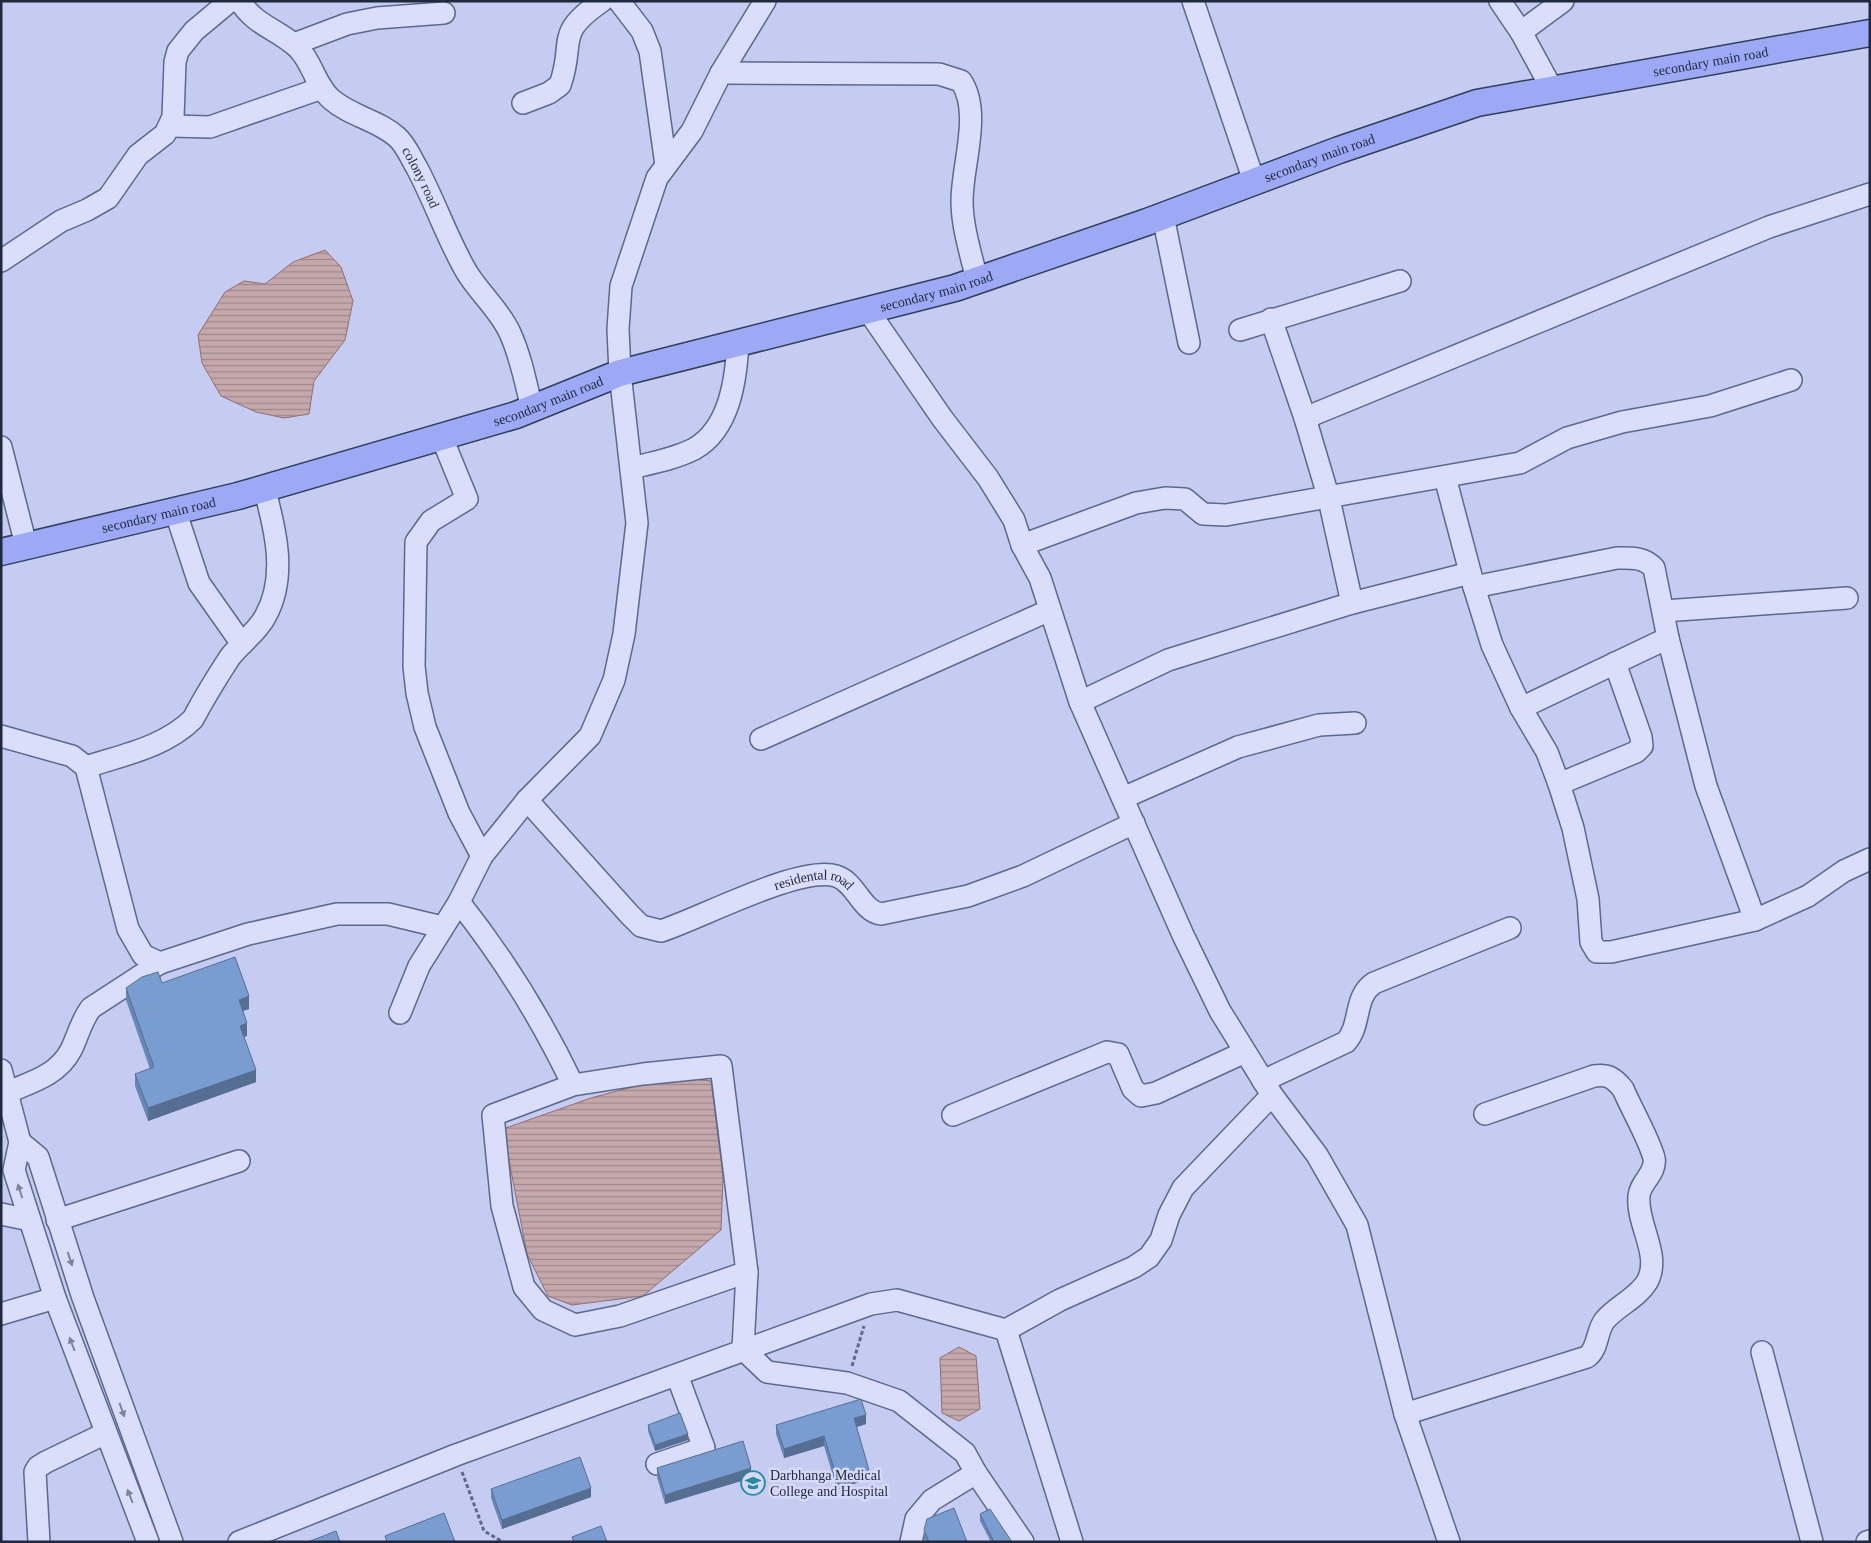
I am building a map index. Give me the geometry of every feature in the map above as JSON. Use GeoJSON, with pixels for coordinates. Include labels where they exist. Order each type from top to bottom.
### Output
{"type":"FeatureCollection","features":[{"type":"Feature","properties":{"kind":"main road","name":"secondary main road"},"geometry":{"type":"LineString","coordinates":[[14,548],[238,496],[264,487],[442,438],[532,409],[620,373],[955,288],[1163,216],[1254,181],[1477,103],[1870,33]]}},
{"type":"Feature","properties":{"kind":"street"},"geometry":{"type":"LineString","coordinates":[[1,261],[61,221],[87,210],[108,198],[138,155],[162,138],[171,126],[173,117],[175,62],[178,51],[194,31],[230,1]]}},
{"type":"Feature","properties":{"kind":"street","name":"colony road"},"geometry":{"type":"LineString","coordinates":[[240,1],[246,11],[258,22],[294,44],[308,60],[322,88],[331,99],[398,137],[408,152],[466,270],[477,288],[492,304],[509,330],[518,351],[532,409]]}},
{"type":"Feature","properties":{"kind":"street"},"geometry":{"type":"LineString","coordinates":[[523,104],[560,86],[570,29],[581,16],[602,1]]}},
{"type":"Feature","properties":{"kind":"street"},"geometry":{"type":"LineString","coordinates":[[619,1],[642,31],[650,51],[666,165]]}},
{"type":"Feature","properties":{"kind":"street"},"geometry":{"type":"LineString","coordinates":[[400,1013],[419,966],[459,902],[482,856],[528,800],[590,736],[614,680],[624,634],[636,523],[620,373],[618,329],[622,286],[651,191],[657,178],[692,132],[721,73],[765,1]]}},
{"type":"Feature","properties":{"kind":"street"},"geometry":{"type":"LineString","coordinates":[[1193,1],[1254,181]]}},
{"type":"Feature","properties":{"kind":"street"},"geometry":{"type":"LineString","coordinates":[[1500,1],[1552,89]]}},
{"type":"Feature","properties":{"kind":"street"},"geometry":{"type":"LineString","coordinates":[[1520,32],[1563,1]]}},
{"type":"Feature","properties":{"kind":"street"},"geometry":{"type":"LineString","coordinates":[[294,44],[347,24],[377,18],[444,13]]}},
{"type":"Feature","properties":{"kind":"street"},"geometry":{"type":"LineString","coordinates":[[721,73],[939,74],[961,81],[970,99],[971,116],[963,175],[964,222],[978,280]]}},
{"type":"Feature","properties":{"kind":"street"},"geometry":{"type":"LineString","coordinates":[[171,126],[210,127],[322,88]]}},
{"type":"Feature","properties":{"kind":"street"},"geometry":{"type":"LineString","coordinates":[[1305,418],[1770,227],[1870,194]]}},
{"type":"Feature","properties":{"kind":"street"},"geometry":{"type":"LineString","coordinates":[[1163,216],[1188,343]]}},
{"type":"Feature","properties":{"kind":"street"},"geometry":{"type":"LineString","coordinates":[[1240,330],[1400,281]]}},
{"type":"Feature","properties":{"kind":"street"},"geometry":{"type":"LineString","coordinates":[[867,310],[942,418],[988,478],[1014,520],[1022,545],[1040,578],[1080,702],[1191,952],[1220,1011],[1267,1088],[1317,1155],[1357,1225],[1406,1414],[1449,1542]]}},
{"type":"Feature","properties":{"kind":"street"},"geometry":{"type":"LineString","coordinates":[[1272,319],[1305,418],[1329,499],[1352,603]]}},
{"type":"Feature","properties":{"kind":"street"},"geometry":{"type":"LineString","coordinates":[[631,468],[682,454],[707,440],[717,426],[731,397],[736,378],[738,343]]}},
{"type":"Feature","properties":{"kind":"street"},"geometry":{"type":"LineString","coordinates":[[1022,545],[1151,500],[1185,499],[1203,514],[1226,516],[1329,499],[1520,463],[1567,438],[1622,422],[1710,406],[1791,380]]}},
{"type":"Feature","properties":{"kind":"street"},"geometry":{"type":"LineString","coordinates":[[442,438],[467,499],[431,521],[416,542],[413,622],[415,675],[425,726],[459,813],[482,856]]}},
{"type":"Feature","properties":{"kind":"street"},"geometry":{"type":"LineString","coordinates":[[1,447],[14,548]]}},
{"type":"Feature","properties":{"kind":"street"},"geometry":{"type":"LineString","coordinates":[[1444,477],[1492,645],[1522,708],[1547,752],[1559,784],[1572,828],[1588,899],[1591,942],[1598,952],[1610,952],[1756,920],[1808,896],[1844,871],[1870,859]]}},
{"type":"Feature","properties":{"kind":"street"},"geometry":{"type":"LineString","coordinates":[[86,767],[162,742],[176,734],[193,719],[231,657],[265,617],[273,594],[278,565],[274,526],[264,487]]}},
{"type":"Feature","properties":{"kind":"street"},"geometry":{"type":"LineString","coordinates":[[175,510],[199,583],[242,644]]}},
{"type":"Feature","properties":{"kind":"street"},"geometry":{"type":"LineString","coordinates":[[1080,702],[1168,660],[1352,603],[1472,580],[1617,558],[1647,560],[1654,568],[1668,638],[1706,786],[1756,920]]}},
{"type":"Feature","properties":{"kind":"street"},"geometry":{"type":"LineString","coordinates":[[1664,611],[1847,598]]}},
{"type":"Feature","properties":{"kind":"street"},"geometry":{"type":"LineString","coordinates":[[761,739],[1050,610]]}},
{"type":"Feature","properties":{"kind":"street"},"geometry":{"type":"LineString","coordinates":[[1522,708],[1668,638]]}},
{"type":"Feature","properties":{"kind":"street"},"geometry":{"type":"LineString","coordinates":[[1559,784],[1636,752],[1642,746],[1641,737],[1615,663]]}},
{"type":"Feature","properties":{"kind":"street"},"geometry":{"type":"LineString","coordinates":[[1123,798],[1238,747],[1319,726],[1355,723]]}},
{"type":"Feature","properties":{"kind":"street"},"geometry":{"type":"LineString","coordinates":[[1,736],[72,756],[86,767],[128,929],[143,955],[160,962]]}},
{"type":"Feature","properties":{"kind":"street","name":"residental road"},"geometry":{"type":"LineString","coordinates":[[528,800],[641,926],[661,931],[780,883],[812,875],[828,874],[844,878],[870,909],[881,914],[968,896],[1024,876],[1134,823]]}},
{"type":"Feature","properties":{"kind":"street"},"geometry":{"type":"LineString","coordinates":[[459,902],[491,942],[527,996],[573,1086]]}},
{"type":"Feature","properties":{"kind":"street"},"geometry":{"type":"LineString","coordinates":[[8,1092],[48,1076],[57,1069],[71,1050],[84,1017],[91,1008],[160,962],[248,934],[337,914],[388,914],[442,927]]}},
{"type":"Feature","properties":{"kind":"street"},"geometry":{"type":"LineString","coordinates":[[239,1542],[456,1455],[871,1304],[897,1300],[1006,1330],[1060,1300],[1134,1267],[1149,1257],[1161,1240],[1182,1188],[1267,1088],[1346,1042],[1353,1028],[1362,992],[1374,983],[1510,928]]}},
{"type":"Feature","properties":{"kind":"street"},"geometry":{"type":"LineString","coordinates":[[953,1115],[1107,1052],[1118,1054],[1133,1089],[1140,1096],[1156,1092],[1245,1052]]}},
{"type":"Feature","properties":{"kind":"street"},"geometry":{"type":"LineString","coordinates":[[747,1272],[620,1316],[575,1325],[543,1310],[524,1287],[502,1206],[493,1115],[573,1086],[643,1074],[721,1066],[747,1272],[743,1349],[767,1372],[847,1383],[899,1401],[965,1453],[976,1474],[1023,1542]]}},
{"type":"Feature","properties":{"kind":"street"},"geometry":{"type":"LineString","coordinates":[[1,1070],[20,1142],[14,1170],[54,1298],[148,1542]]}},
{"type":"Feature","properties":{"kind":"street"},"geometry":{"type":"LineString","coordinates":[[1406,1414],[1587,1357],[1593,1350],[1604,1321],[1648,1281],[1650,1256],[1639,1196],[1653,1170],[1653,1157],[1623,1089],[1616,1080],[1603,1075],[1594,1076],[1485,1114]]}},
{"type":"Feature","properties":{"kind":"street"},"geometry":{"type":"LineString","coordinates":[[20,1142],[38,1157],[57,1220],[111,1378],[172,1542]]}},
{"type":"Feature","properties":{"kind":"street"},"geometry":{"type":"LineString","coordinates":[[57,1220],[239,1161]]}},
{"type":"Feature","properties":{"kind":"street"},"geometry":{"type":"LineString","coordinates":[[1,1214],[30,1220]]}},
{"type":"Feature","properties":{"kind":"street"},"geometry":{"type":"LineString","coordinates":[[1,1314],[54,1298]]}},
{"type":"Feature","properties":{"kind":"street"},"geometry":{"type":"LineString","coordinates":[[1006,1330],[1072,1542]]}},
{"type":"Feature","properties":{"kind":"street"},"geometry":{"type":"LineString","coordinates":[[1762,1352],[1812,1542]]}},
{"type":"Feature","properties":{"kind":"street"},"geometry":{"type":"LineString","coordinates":[[657,1464],[704,1448],[677,1376]]}},
{"type":"Feature","properties":{"kind":"street"},"geometry":{"type":"LineString","coordinates":[[88,1386],[111,1378]]}},
{"type":"Feature","properties":{"kind":"street"},"geometry":{"type":"LineString","coordinates":[[39,1542],[35,1472],[38,1467],[106,1432]]}},
{"type":"Feature","properties":{"kind":"street"},"geometry":{"type":"LineString","coordinates":[[911,1542],[916,1519],[932,1500],[976,1474]]}},
{"type":"Feature","properties":{"kind":"path"},"geometry":{"type":"LineString","coordinates":[[847,1383],[871,1304]]}},
{"type":"Feature","properties":{"kind":"path"},"geometry":{"type":"LineString","coordinates":[[456,1455],[484,1531],[503,1542]]}},
{"type":"Feature","properties":{"kind":"shaded area"},"geometry":{"type":"Polygon","coordinates":[[[325,250],[341,267],[353,301],[345,340],[314,381],[309,414],[284,418],[256,412],[221,396],[202,363],[198,335],[225,292],[244,281],[265,284],[293,262],[325,250]]]}},
{"type":"Feature","properties":{"kind":"shaded area"},"geometry":{"type":"Polygon","coordinates":[[[692,1079],[711,1081],[723,1176],[721,1230],[643,1296],[572,1305],[548,1296],[527,1254],[503,1129],[591,1098],[647,1083],[692,1079]]]}},
{"type":"Feature","properties":{"kind":"shaded area"},"geometry":{"type":"Polygon","coordinates":[[[959,1347],[976,1356],[980,1409],[959,1421],[942,1413],[940,1358],[959,1347]]]}},
{"type":"Feature","properties":{"kind":"building"},"geometry":{"type":"Polygon","coordinates":[[[235,957],[249,996],[239,1000],[247,1023],[240,1026],[256,1070],[148,1108],[135,1074],[154,1067],[126,988],[142,977],[158,972],[162,983],[235,957]]]}},
{"type":"Feature","properties":{"kind":"building"},"geometry":{"type":"Polygon","coordinates":[[[861,1399],[866,1415],[854,1418],[869,1470],[837,1479],[824,1436],[784,1449],[776,1425],[861,1399]]]}},
{"type":"Feature","properties":{"kind":"building"},"geometry":{"type":"Polygon","coordinates":[[[680,1413],[688,1434],[655,1445],[648,1425],[680,1413]]]}},
{"type":"Feature","properties":{"kind":"building"},"geometry":{"type":"Polygon","coordinates":[[[743,1441],[751,1468],[665,1495],[657,1468],[743,1441]]]}},
{"type":"Feature","properties":{"kind":"building"},"geometry":{"type":"Polygon","coordinates":[[[580,1457],[591,1488],[502,1520],[491,1489],[580,1457]]]}},
{"type":"Feature","properties":{"kind":"building"},"geometry":{"type":"Polygon","coordinates":[[[954,1508],[967,1542],[929,1542],[924,1530],[927,1519],[954,1508]]]}},
{"type":"Feature","properties":{"kind":"building"},"geometry":{"type":"Polygon","coordinates":[[[990,1509],[1012,1542],[994,1542],[980,1514],[990,1509]]]}},
{"type":"Feature","properties":{"kind":"building"},"geometry":{"type":"Polygon","coordinates":[[[444,1513],[455,1542],[387,1542],[385,1536],[444,1513]]]}},
{"type":"Feature","properties":{"kind":"building"},"geometry":{"type":"Polygon","coordinates":[[[601,1526],[607,1542],[574,1542],[572,1537],[601,1526]]]}},
{"type":"Feature","properties":{"kind":"building"},"geometry":{"type":"Polygon","coordinates":[[[336,1531],[340,1542],[308,1542],[336,1531]]]}},
{"type":"Feature","properties":{"kind":"place","name":"Darbhanga Medical College and Hospital"},"geometry":{"type":"Point","coordinates":[753,1483]}}]}
